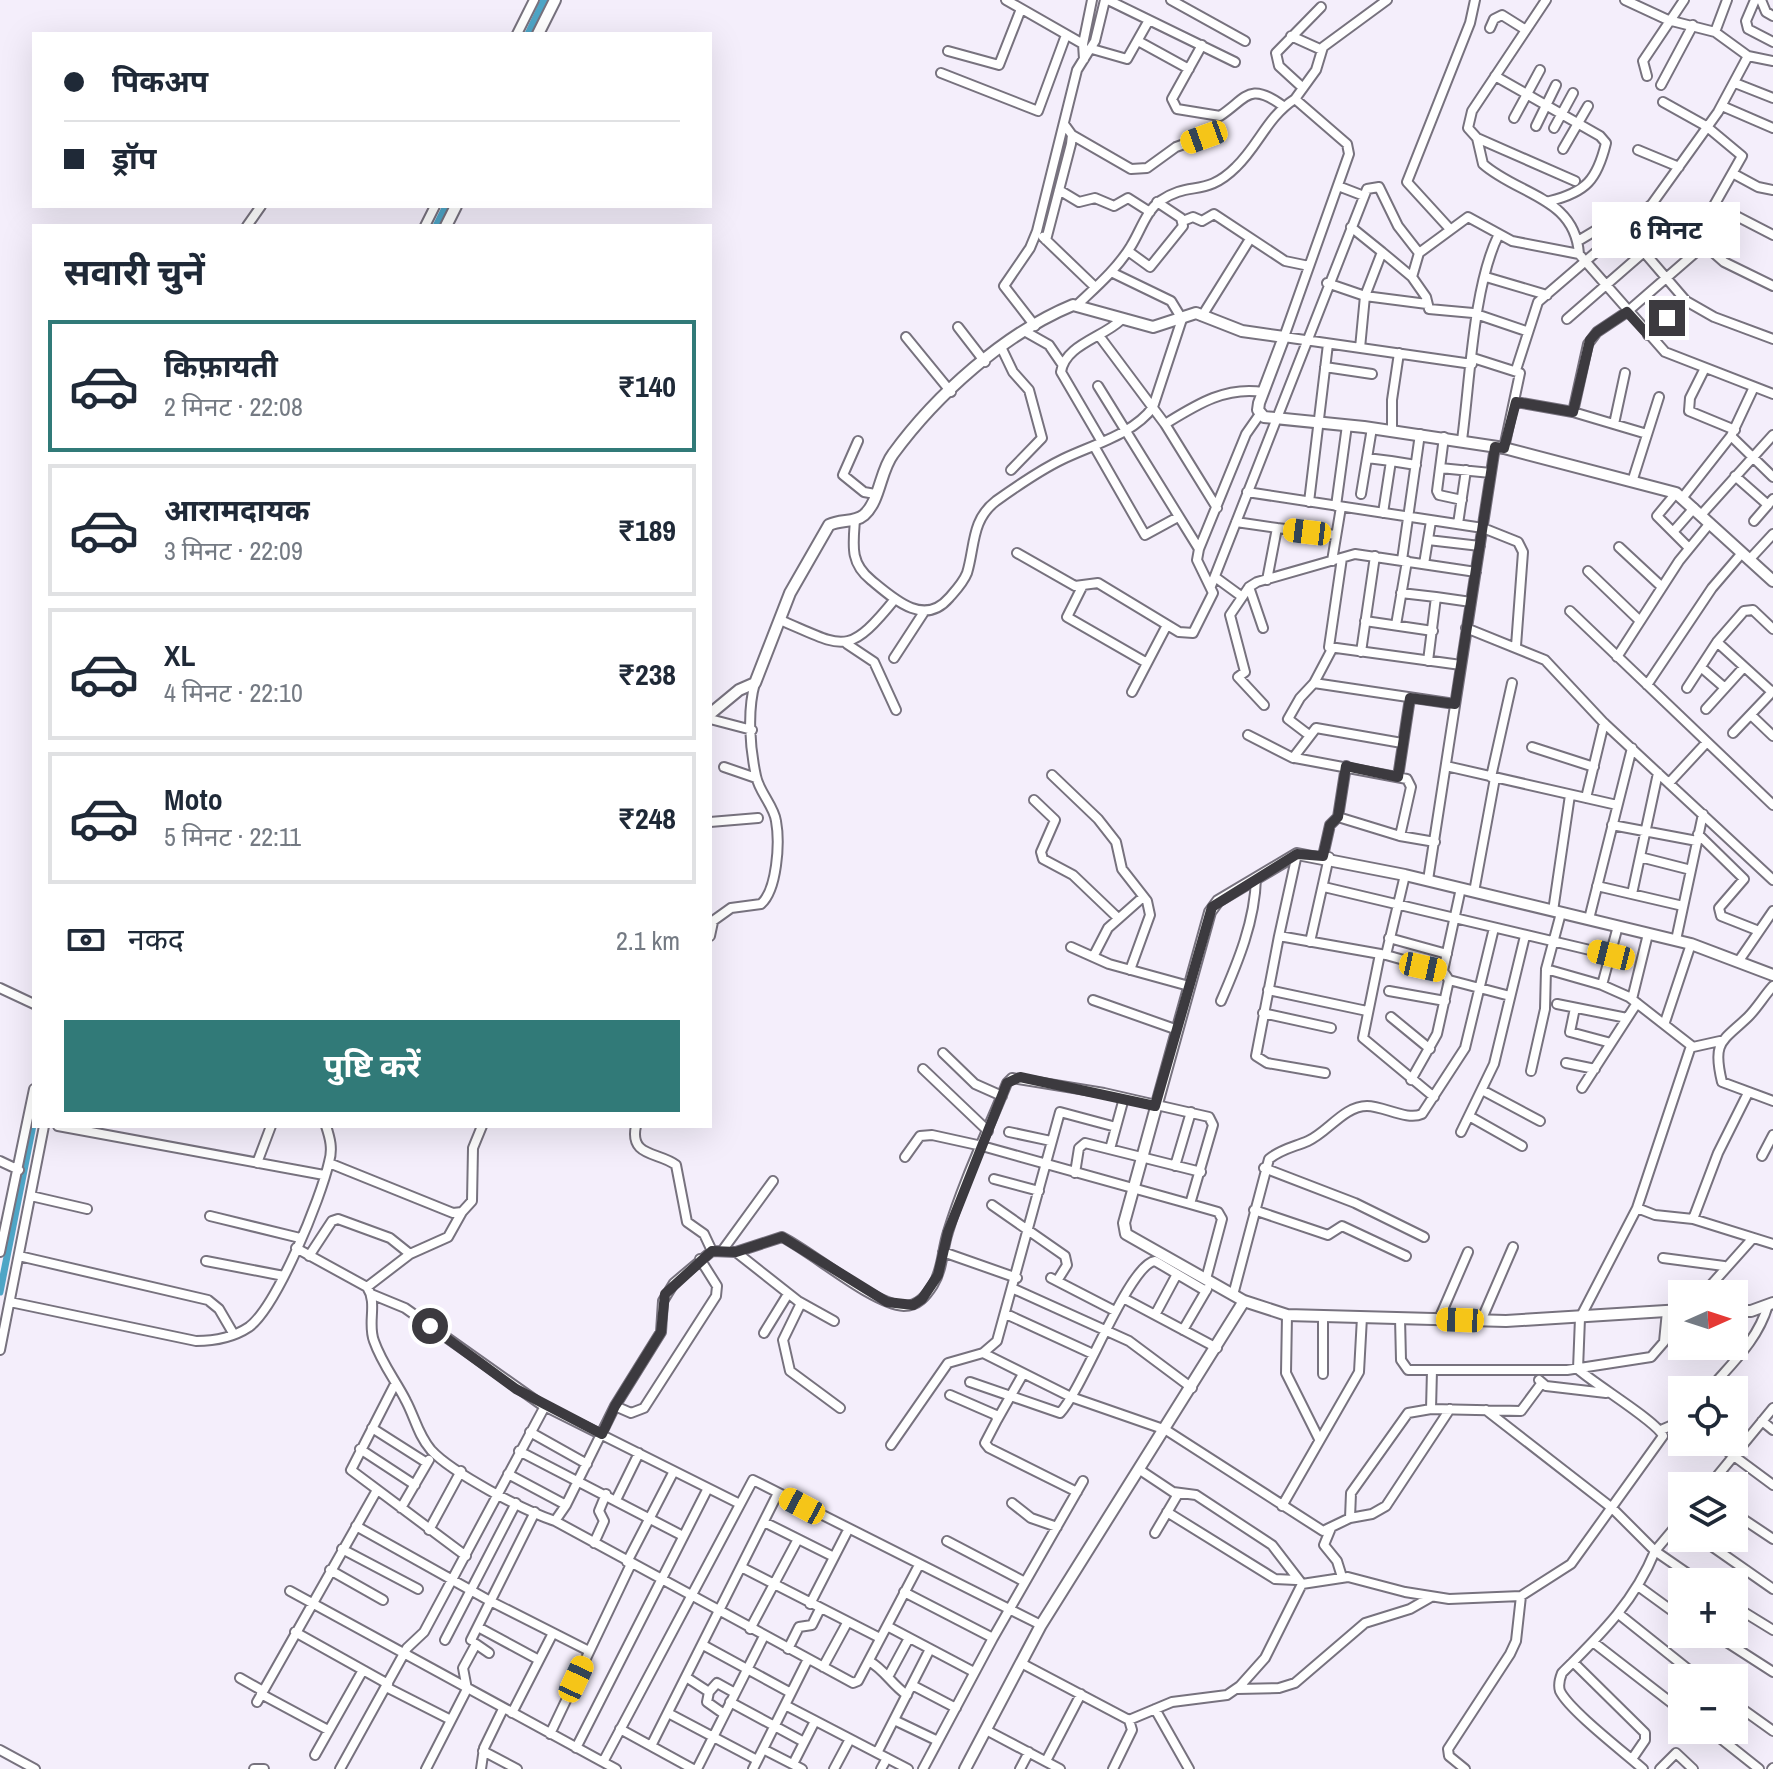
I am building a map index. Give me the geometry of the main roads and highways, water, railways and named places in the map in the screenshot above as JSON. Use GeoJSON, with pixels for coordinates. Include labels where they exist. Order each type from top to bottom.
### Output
{"type":"FeatureCollection","features":[{"type":"Feature","properties":{"kind":"waterway"},"geometry":{"type":"LineString","coordinates":[[529,32],[544,0]]}},
{"type":"Feature","properties":{"kind":"waterway"},"geometry":{"type":"LineString","coordinates":[[437,224],[445,208]]}},
{"type":"Feature","properties":{"kind":"waterway"},"geometry":{"type":"LineString","coordinates":[[0,1292],[32,1128]]}}]}
